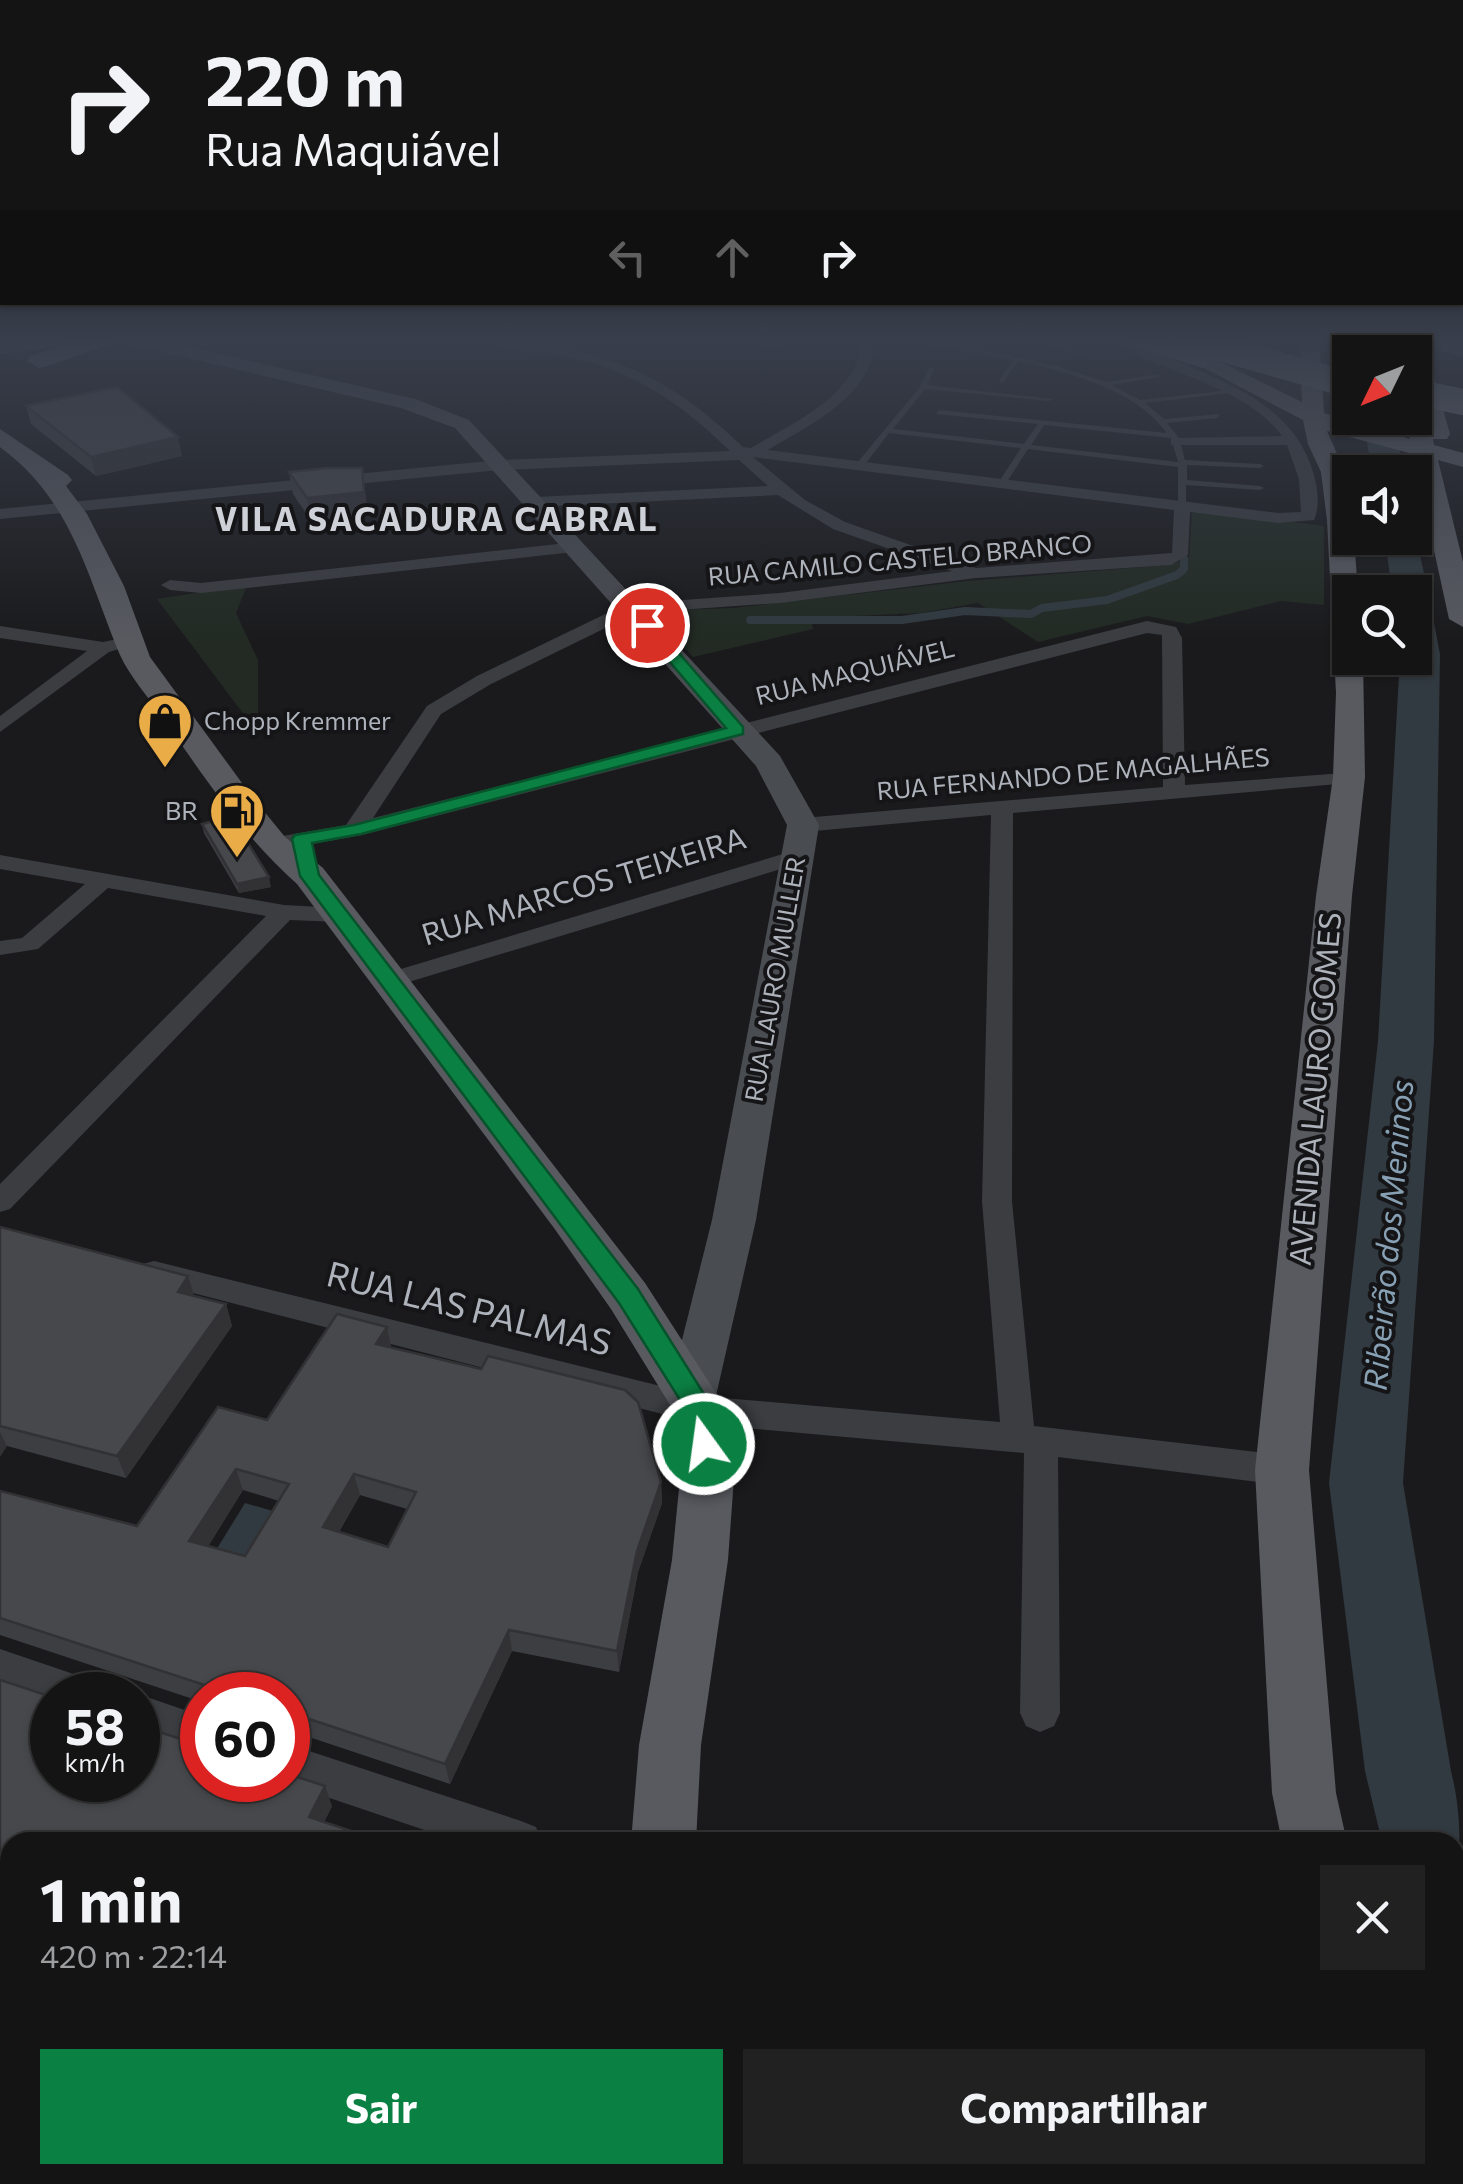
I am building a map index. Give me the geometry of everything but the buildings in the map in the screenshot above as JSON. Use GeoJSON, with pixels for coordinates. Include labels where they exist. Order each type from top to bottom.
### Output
{"type":"FeatureCollection","features":[{"type":"Feature","properties":{"kind":"main road"},"geometry":{"type":"LineString","coordinates":[[6,441],[79,505],[133,590],[159,653],[230,752],[295,853],[570,1216],[628,1296],[696,1403]]}},
{"type":"Feature","properties":{"kind":"main road","name":"AVENIDA LAURO GOMES"},"geometry":{"type":"LineString","coordinates":[[1312,1832],[1304,1793],[1282,1470],[1334,896],[1349,777],[1351,693],[1340,520],[1327,441]]}},
{"type":"Feature","properties":{"kind":"main road"},"geometry":{"type":"LineString","coordinates":[[1369,441],[1434,453]]}},
{"type":"Feature","properties":{"kind":"main road"},"geometry":{"type":"LineString","coordinates":[[1434,453],[1463,526]]}},
{"type":"Feature","properties":{"kind":"main road"},"geometry":{"type":"LineString","coordinates":[[1434,453],[1463,619]]}},
{"type":"Feature","properties":{"kind":"main road"},"geometry":{"type":"LineString","coordinates":[[79,505],[110,586],[118,645],[136,658],[295,853]]}},
{"type":"Feature","properties":{"kind":"main road","name":"RUA LAURO MULLER"},"geometry":{"type":"LineString","coordinates":[[665,1832],[670,1745],[700,1560],[708,1478],[696,1403]]}},
{"type":"Feature","properties":{"kind":"street","name":"RUA LAURO MULLER"},"geometry":{"type":"LineString","coordinates":[[477,441],[768,762],[800,841],[734,1220],[696,1403]]}},
{"type":"Feature","properties":{"kind":"street"},"geometry":{"type":"LineString","coordinates":[[733,441],[784,490],[823,516],[864,536],[976,573]]}},
{"type":"Feature","properties":{"kind":"street"},"geometry":{"type":"LineString","coordinates":[[748,453],[767,441]]}},
{"type":"Feature","properties":{"kind":"street"},"geometry":{"type":"LineString","coordinates":[[0,514],[498,465],[748,453],[1304,518],[1311,508],[1307,475],[1322,441]]}},
{"type":"Feature","properties":{"kind":"street"},"geometry":{"type":"LineString","coordinates":[[535,502],[784,490]]}},
{"type":"Feature","properties":{"kind":"street","name":"RUA CAMILO CASTELO BRANCO"},"geometry":{"type":"LineString","coordinates":[[354,830],[434,710],[484,680],[632,608],[780,598],[976,573],[1179,557],[1182,506]]}},
{"type":"Feature","properties":{"kind":"street"},"geometry":{"type":"LineString","coordinates":[[170,586],[201,588],[576,547]]}},
{"type":"Feature","properties":{"kind":"street","name":"RUA MAQUIÁVEL"},"geometry":{"type":"LineString","coordinates":[[295,853],[354,830],[1122,632],[1159,628],[1172,633],[1175,649],[1174,790]]}},
{"type":"Feature","properties":{"kind":"street"},"geometry":{"type":"LineString","coordinates":[[0,632],[118,645]]}},
{"type":"Feature","properties":{"kind":"street"},"geometry":{"type":"LineString","coordinates":[[0,726],[118,645]]}},
{"type":"Feature","properties":{"kind":"street"},"geometry":{"type":"LineString","coordinates":[[0,697],[32,702]]}},
{"type":"Feature","properties":{"kind":"street","name":"RUA FERNANDO DE MAGALHÃES"},"geometry":{"type":"LineString","coordinates":[[800,841],[1002,807],[1349,777]]}},
{"type":"Feature","properties":{"kind":"street"},"geometry":{"type":"LineString","coordinates":[[1002,807],[998,1201],[1030,1439],[1040,1713]]}},
{"type":"Feature","properties":{"kind":"street","name":"RUA MARCOS TEIXEIRA"},"geometry":{"type":"LineString","coordinates":[[390,980],[800,841]]}},
{"type":"Feature","properties":{"kind":"street"},"geometry":{"type":"LineString","coordinates":[[0,862],[284,912],[339,915]]}},
{"type":"Feature","properties":{"kind":"street"},"geometry":{"type":"LineString","coordinates":[[0,948],[29,944],[101,882]]}},
{"type":"Feature","properties":{"kind":"street"},"geometry":{"type":"LineString","coordinates":[[0,1202],[284,912]]}},
{"type":"Feature","properties":{"kind":"street","name":"RUA LAS PALMAS"},"geometry":{"type":"LineString","coordinates":[[128,1265],[696,1403],[1282,1470]]}},
{"type":"Feature","properties":{"kind":"street"},"geometry":{"type":"LineString","coordinates":[[0,1667],[30,1677]]}},
{"type":"Feature","properties":{"kind":"street"},"geometry":{"type":"LineString","coordinates":[[310,1771],[491,1832]]}},
{"type":"Feature","properties":{"kind":"lane"},"geometry":{"type":"LineString","coordinates":[[860,465],[881,441]]}},
{"type":"Feature","properties":{"kind":"lane"},"geometry":{"type":"LineString","coordinates":[[981,441],[1184,464],[1260,466]]}},
{"type":"Feature","properties":{"kind":"lane"},"geometry":{"type":"LineString","coordinates":[[1002,483],[1031,441]]}},
{"type":"Feature","properties":{"kind":"lane"},"geometry":{"type":"LineString","coordinates":[[1176,441],[1184,464],[1182,506]]}},
{"type":"Feature","properties":{"kind":"lane"},"geometry":{"type":"LineString","coordinates":[[1182,482],[1260,488]]}},
{"type":"Feature","properties":{"kind":"shaded area"},"geometry":{"type":"Polygon","coordinates":[[[1192,513],[1324,526],[1324,605],[1281,601],[1188,624],[1147,616],[1038,642],[978,603],[920,613],[811,618],[813,629],[693,657],[657,618],[660,612],[670,610],[734,608],[968,581],[1169,565],[1189,557],[1192,513]]]}},
{"type":"Feature","properties":{"kind":"shaded area"},"geometry":{"type":"Polygon","coordinates":[[[247,585],[236,613],[258,660],[258,718],[248,720],[157,599],[247,585]]]}},
{"type":"Feature","properties":{"kind":"shaded area"},"geometry":{"type":"Polygon","coordinates":[[[245,1503],[276,1512],[241,1569],[210,1560],[245,1503]]]}},
{"type":"Feature","properties":{"kind":"waterway","name":"Ribeirão dos Meninos"},"geometry":{"type":"LineString","coordinates":[[1382,441],[1385,455]]}},
{"type":"Feature","properties":{"kind":"waterway","name":"Ribeirão dos Meninos"},"geometry":{"type":"LineString","coordinates":[[1405,555],[1407,575]]}},
{"type":"Feature","properties":{"kind":"waterway"},"geometry":{"type":"LineString","coordinates":[[750,620],[902,620],[965,611],[1031,614],[1042,608],[1107,600],[1177,575],[1184,569],[1184,559]]}},
{"type":"Feature","properties":{"kind":"waterway","name":"Ribeirão dos Meninos"},"geometry":{"type":"LineString","coordinates":[[1419,675],[1406,1041],[1366,1483],[1408,1771],[1423,1832]]}},
{"type":"Feature","properties":{"kind":"place","name":"Chopp Kremmer"},"geometry":{"type":"Point","coordinates":[165,770]}},
{"type":"Feature","properties":{"kind":"place","name":"BR"},"geometry":{"type":"Point","coordinates":[237,860]}},
{"type":"Feature","properties":{"kind":"district","name":"VILA SACADURA CABRAL"},"geometry":{"type":"Point","coordinates":[437,520]}},
{"type":"Feature","properties":{"kind":"route"},"geometry":{"type":"LineString","coordinates":[[647,625],[737,731],[354,830],[302,839],[310,876],[628,1296],[700,1410],[704,1444]]}}]}
